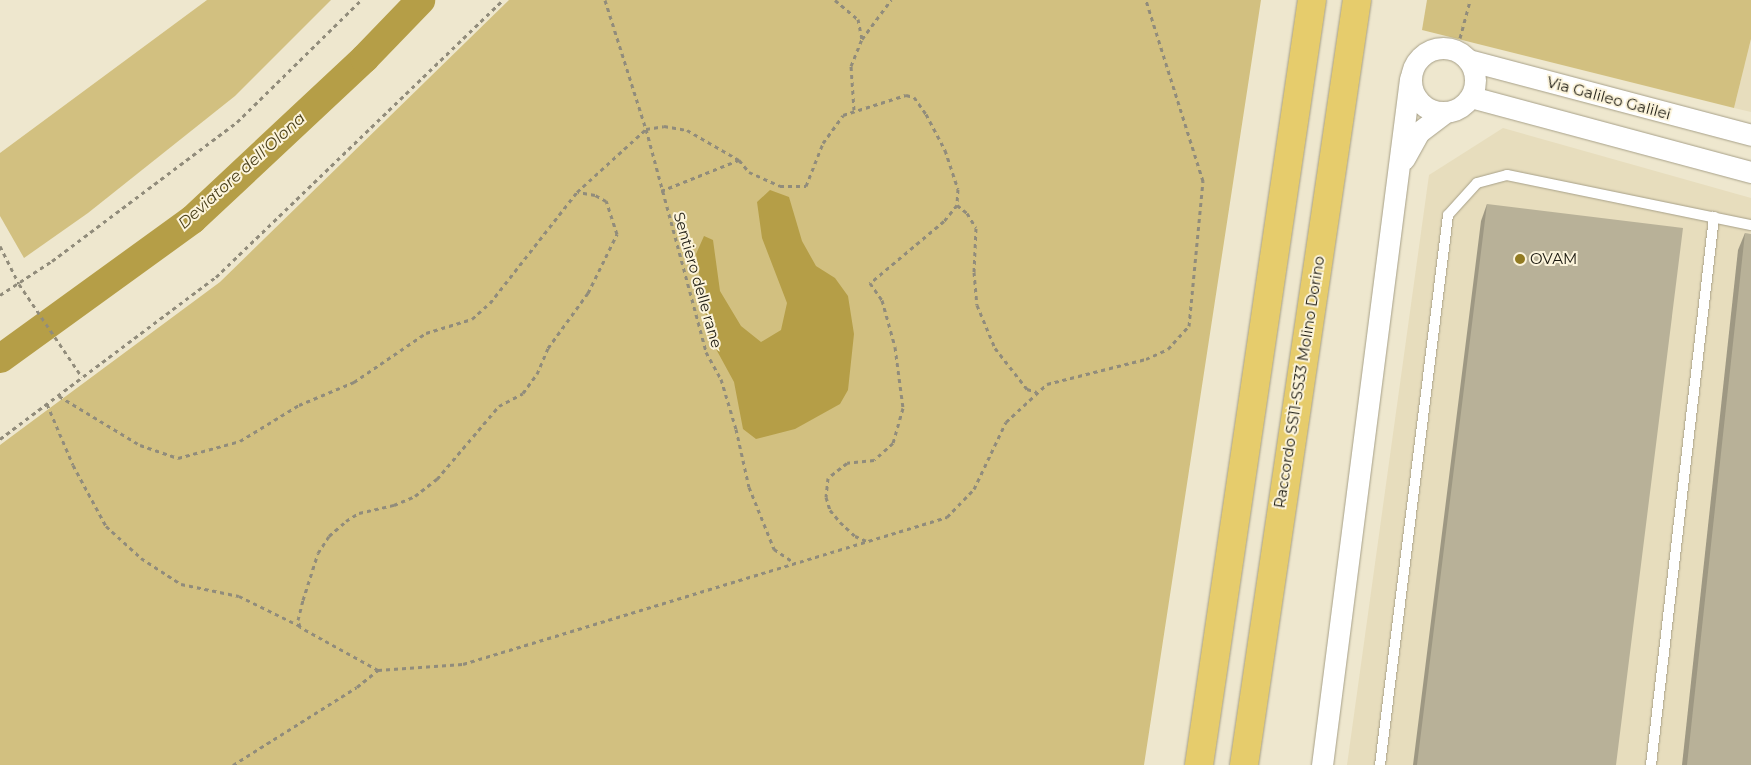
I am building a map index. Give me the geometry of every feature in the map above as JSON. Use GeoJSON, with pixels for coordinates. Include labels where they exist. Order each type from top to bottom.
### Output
{"type":"FeatureCollection","features":[{"type":"Feature","properties":{"kind":"highway"},"geometry":{"type":"LineString","coordinates":[[1199,765],[1312,0]]}},
{"type":"Feature","properties":{"kind":"highway","name":"Raccordo SS11-SS33 Molino Dorino"},"geometry":{"type":"LineString","coordinates":[[1244,765],[1357,0]]}},
{"type":"Feature","properties":{"kind":"street"},"geometry":{"type":"LineString","coordinates":[[1322,765],[1398,171],[1410,78],[1412,68],[1426,52],[1436,48],[1462,56],[1475,76],[1471,97],[1464,105],[1444,113],[1420,132],[1398,171]]}},
{"type":"Feature","properties":{"kind":"street","name":"Via Galileo Galilei"},"geometry":{"type":"LineString","coordinates":[[1462,56],[1751,135]]}},
{"type":"Feature","properties":{"kind":"street"},"geometry":{"type":"LineString","coordinates":[[1410,78],[1411,89],[1420,103],[1433,112],[1444,113]]}},
{"type":"Feature","properties":{"kind":"street"},"geometry":{"type":"LineString","coordinates":[[1471,97],[1751,172]]}},
{"type":"Feature","properties":{"kind":"lane"},"geometry":{"type":"LineString","coordinates":[[1380,765],[1448,215],[1477,183],[1507,175],[1751,225]]}},
{"type":"Feature","properties":{"kind":"lane"},"geometry":{"type":"LineString","coordinates":[[1651,765],[1714,217]]}},
{"type":"Feature","properties":{"kind":"path"},"geometry":{"type":"LineString","coordinates":[[0,295],[19,284],[237,122],[361,0]]}},
{"type":"Feature","properties":{"kind":"path"},"geometry":{"type":"LineString","coordinates":[[0,439],[216,278],[503,0]]}},
{"type":"Feature","properties":{"kind":"path","name":"Sentiero delle rane"},"geometry":{"type":"LineString","coordinates":[[605,0],[646,129],[661,192],[706,352],[721,379],[760,517],[774,549],[795,563]]}},
{"type":"Feature","properties":{"kind":"path"},"geometry":{"type":"LineString","coordinates":[[834,0],[858,19],[862,39]]}},
{"type":"Feature","properties":{"kind":"path"},"geometry":{"type":"LineString","coordinates":[[854,110],[851,66],[862,39],[891,0]]}},
{"type":"Feature","properties":{"kind":"path"},"geometry":{"type":"LineString","coordinates":[[47,404],[73,465],[106,526],[141,558],[181,584],[239,596],[378,670],[463,664],[946,516],[974,489],[1006,422],[1046,384],[1146,359],[1168,349],[1189,326],[1203,182],[1146,0]]}},
{"type":"Feature","properties":{"kind":"path"},"geometry":{"type":"LineString","coordinates":[[1462,56],[1470,0]]}},
{"type":"Feature","properties":{"kind":"path"},"geometry":{"type":"LineString","coordinates":[[59,396],[140,445],[178,458],[203,454],[240,441],[299,405],[354,382],[426,333],[472,319],[490,303],[577,192],[646,129],[664,126],[687,130],[739,160],[749,172],[780,186],[806,186],[823,144],[843,115],[906,95],[914,97],[945,150],[958,189],[957,205],[944,222],[870,283],[882,300],[895,347],[902,408],[893,443],[874,460],[847,463],[828,478],[826,497],[830,510],[840,522],[855,536],[867,541]]}},
{"type":"Feature","properties":{"kind":"path"},"geometry":{"type":"LineString","coordinates":[[661,192],[739,160]]}},
{"type":"Feature","properties":{"kind":"path"},"geometry":{"type":"LineString","coordinates":[[300,627],[298,620],[309,576],[329,536],[359,513],[394,505],[415,496],[437,479],[499,406],[523,393],[538,374],[548,348],[588,293],[617,234],[606,201],[596,195],[577,192]]}},
{"type":"Feature","properties":{"kind":"path"},"geometry":{"type":"LineString","coordinates":[[957,205],[967,213],[976,228],[974,272],[977,305],[995,348],[1027,389],[1037,392]]}},
{"type":"Feature","properties":{"kind":"path"},"geometry":{"type":"LineString","coordinates":[[0,246],[19,284],[74,363],[82,378]]}},
{"type":"Feature","properties":{"kind":"path"},"geometry":{"type":"LineString","coordinates":[[233,765],[357,687],[378,670]]}},
{"type":"Feature","properties":{"kind":"shaded area"},"geometry":{"type":"Polygon","coordinates":[[[207,0],[331,0],[235,96],[88,213],[24,258],[0,216],[0,153],[207,0]]]}},
{"type":"Feature","properties":{"kind":"shaded area"},"geometry":{"type":"Polygon","coordinates":[[[509,0],[1261,0],[1144,765],[0,765],[0,445],[220,282],[509,0]]]}},
{"type":"Feature","properties":{"kind":"shaded area"},"geometry":{"type":"Polygon","coordinates":[[[1427,0],[1751,0],[1751,39],[1734,108],[1422,30],[1427,0]]]}},
{"type":"Feature","properties":{"kind":"shaded area"},"geometry":{"type":"Polygon","coordinates":[[[1751,39],[1751,112],[1734,108],[1751,39]]]}},
{"type":"Feature","properties":{"kind":"shaded area"},"geometry":{"type":"Polygon","coordinates":[[[1503,128],[1751,198],[1751,765],[1347,765],[1429,175],[1503,128]]]}},
{"type":"Feature","properties":{"kind":"shaded area"},"geometry":{"type":"Polygon","coordinates":[[[770,190],[789,197],[802,241],[816,266],[835,278],[848,296],[854,334],[848,390],[840,404],[795,429],[756,439],[743,429],[734,382],[716,349],[706,316],[696,254],[704,236],[713,240],[720,291],[741,326],[761,342],[781,330],[787,303],[762,238],[757,202],[770,190]]]}},
{"type":"Feature","properties":{"kind":"building"},"geometry":{"type":"Polygon","coordinates":[[[1487,204],[1683,228],[1616,765],[1417,765],[1487,204]]]}},
{"type":"Feature","properties":{"kind":"building"},"geometry":{"type":"Polygon","coordinates":[[[1745,233],[1751,234],[1751,765],[1687,765],[1745,233]]]}},
{"type":"Feature","properties":{"kind":"waterway","name":"Deviatore dell'Olona"},"geometry":{"type":"LineString","coordinates":[[0,358],[192,219],[364,58],[420,0]]}},
{"type":"Feature","properties":{"kind":"place","name":"OVAM"},"geometry":{"type":"Point","coordinates":[1520,259]}}]}
